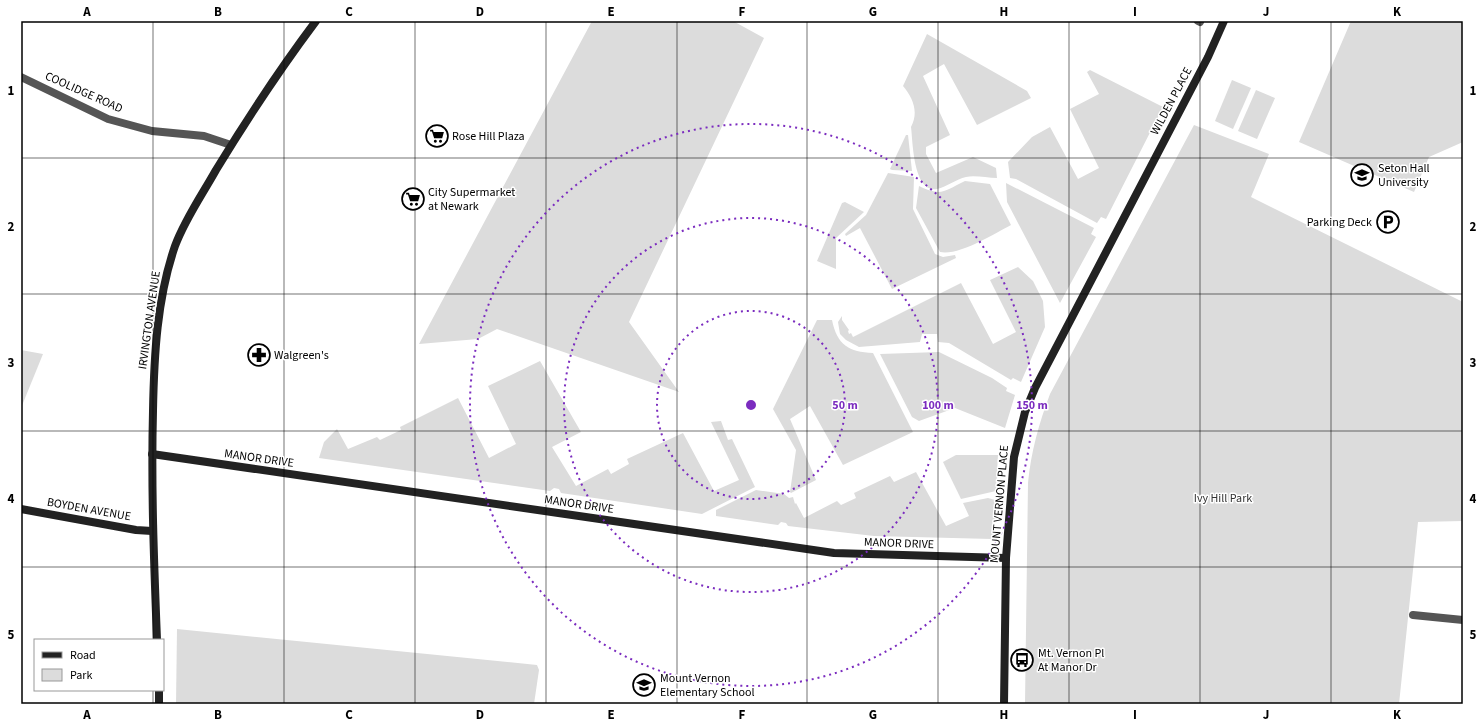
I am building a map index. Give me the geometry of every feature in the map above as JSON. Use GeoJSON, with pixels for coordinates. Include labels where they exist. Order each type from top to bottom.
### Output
{"type":"FeatureCollection","features":[{"type":"Feature","properties":{"kind":"street","name":"IRVINGTON AVENUE"},"geometry":{"type":"LineString","coordinates":[[157,639],[152,530],[152,454],[156,352],[169,265],[183,228],[232,145],[278,72],[316,21]]}},
{"type":"Feature","properties":{"kind":"street","name":"WILDEN PLACE"},"geometry":{"type":"LineString","coordinates":[[1137,190],[1208,56],[1224,21]]}},
{"type":"Feature","properties":{"kind":"street","name":"COOLIDGE ROAD"},"geometry":{"type":"LineString","coordinates":[[21,77],[108,119],[152,131],[204,136],[232,145]]}},
{"type":"Feature","properties":{"kind":"street","name":"MOUNT VERNON PLACE"},"geometry":{"type":"LineString","coordinates":[[1004,704],[1006,558],[1014,457],[1025,412],[1035,388],[1137,190]]}},
{"type":"Feature","properties":{"kind":"street","name":"MANOR DRIVE"},"geometry":{"type":"LineString","coordinates":[[152,454],[834,553],[1006,558]]}},
{"type":"Feature","properties":{"kind":"street","name":"BOYDEN AVENUE"},"geometry":{"type":"LineString","coordinates":[[21,510],[136,530],[152,530]]}},
{"type":"Feature","properties":{"kind":"street"},"geometry":{"type":"LineString","coordinates":[[1413,615],[1463,620]]}},
{"type":"Feature","properties":{"kind":"street"},"geometry":{"type":"LineString","coordinates":[[159,691],[159,704]]}},
{"type":"Feature","properties":{"kind":"green space"},"geometry":{"type":"Polygon","coordinates":[[[592,21],[733,21],[764,38],[629,322],[679,392],[497,329],[478,339],[419,344],[592,21]]]}},
{"type":"Feature","properties":{"kind":"green space"},"geometry":{"type":"Polygon","coordinates":[[[1351,21],[1463,21],[1463,142],[1429,157],[1414,192],[1299,142],[1351,21]]]}},
{"type":"Feature","properties":{"kind":"green space"},"geometry":{"type":"Polygon","coordinates":[[[927,34],[1027,91],[1031,98],[977,125],[944,64],[923,76],[950,135],[926,147],[926,154],[936,173],[973,157],[996,168],[997,178],[970,176],[959,179],[937,189],[929,188],[923,183],[919,175],[914,154],[911,127],[915,116],[914,105],[910,95],[903,86],[927,34]]]}},
{"type":"Feature","properties":{"kind":"green space"},"geometry":{"type":"Polygon","coordinates":[[[1090,70],[1163,107],[1106,219],[1101,217],[1097,223],[1016,179],[1010,178],[1008,162],[1032,137],[1050,127],[1078,179],[1099,168],[1070,109],[1099,94],[1087,72],[1090,70]]]}},
{"type":"Feature","properties":{"kind":"green space"},"geometry":{"type":"Polygon","coordinates":[[[1232,80],[1251,88],[1233,129],[1215,121],[1232,80]]]}},
{"type":"Feature","properties":{"kind":"green space"},"geometry":{"type":"Polygon","coordinates":[[[1256,90],[1275,98],[1257,139],[1238,131],[1256,90]]]}},
{"type":"Feature","properties":{"kind":"green space","name":"Ivy Hill Park"},"geometry":{"type":"Polygon","coordinates":[[[1194,125],[1269,154],[1251,197],[1463,302],[1463,521],[1418,522],[1399,704],[1025,704],[1028,483],[1033,449],[1042,416],[1050,394],[1194,125]]]}},
{"type":"Feature","properties":{"kind":"green space"},"geometry":{"type":"Polygon","coordinates":[[[906,135],[908,135],[912,171],[892,170],[890,169],[906,135]]]}},
{"type":"Feature","properties":{"kind":"green space"},"geometry":{"type":"Polygon","coordinates":[[[888,173],[914,177],[913,209],[935,254],[943,257],[955,255],[956,258],[892,289],[860,228],[846,236],[845,234],[866,215],[888,173]]]}},
{"type":"Feature","properties":{"kind":"green space"},"geometry":{"type":"Polygon","coordinates":[[[965,181],[990,184],[1011,225],[966,248],[957,251],[940,252],[916,208],[919,186],[938,192],[947,190],[965,181]]]}},
{"type":"Feature","properties":{"kind":"green space"},"geometry":{"type":"Polygon","coordinates":[[[1006,183],[1094,228],[1091,234],[1096,237],[1060,303],[1007,202],[1006,183]]]}},
{"type":"Feature","properties":{"kind":"green space"},"geometry":{"type":"Polygon","coordinates":[[[845,202],[864,212],[836,238],[836,269],[817,261],[842,203],[845,202]]]}},
{"type":"Feature","properties":{"kind":"green space"},"geometry":{"type":"Polygon","coordinates":[[[1018,267],[1033,281],[1043,301],[1045,327],[1021,382],[1013,378],[1011,380],[949,343],[938,342],[937,334],[922,334],[920,342],[859,347],[846,340],[840,334],[838,322],[842,316],[842,320],[849,330],[849,334],[851,333],[853,337],[961,283],[993,344],[1016,332],[990,280],[1018,267]]]}},
{"type":"Feature","properties":{"kind":"green space"},"geometry":{"type":"Polygon","coordinates":[[[817,320],[832,320],[837,336],[845,346],[857,351],[873,353],[913,432],[843,465],[810,406],[790,419],[816,480],[791,493],[796,450],[773,409],[817,320]]]}},
{"type":"Feature","properties":{"kind":"green space"},"geometry":{"type":"Polygon","coordinates":[[[21,350],[43,354],[21,408],[21,350]]]}},
{"type":"Feature","properties":{"kind":"green space"},"geometry":{"type":"Polygon","coordinates":[[[939,352],[992,378],[1007,388],[1006,391],[1015,395],[1005,428],[955,408],[919,421],[912,417],[880,354],[939,352]]]}},
{"type":"Feature","properties":{"kind":"green space"},"geometry":{"type":"Polygon","coordinates":[[[540,361],[581,432],[552,447],[576,486],[608,469],[611,474],[629,464],[627,459],[683,433],[714,491],[739,480],[711,422],[721,421],[728,440],[732,439],[755,487],[702,514],[561,493],[559,489],[554,488],[550,491],[319,458],[324,442],[337,429],[348,449],[377,437],[380,440],[401,430],[400,427],[458,398],[489,458],[516,444],[488,386],[540,361]]]}},
{"type":"Feature","properties":{"kind":"green space"},"geometry":{"type":"Polygon","coordinates":[[[956,455],[998,455],[996,491],[961,499],[943,462],[956,455]]]}},
{"type":"Feature","properties":{"kind":"green space"},"geometry":{"type":"Polygon","coordinates":[[[916,472],[946,526],[969,516],[963,503],[988,498],[995,500],[995,536],[992,539],[874,536],[788,526],[786,523],[781,522],[778,525],[716,516],[716,510],[756,490],[784,494],[789,498],[793,497],[795,504],[796,503],[804,518],[837,501],[841,505],[856,498],[854,493],[890,476],[894,482],[916,472]]]}},
{"type":"Feature","properties":{"kind":"green space"},"geometry":{"type":"Polygon","coordinates":[[[177,629],[537,665],[539,670],[534,704],[176,704],[177,629]]]}},
{"type":"Feature","properties":{"kind":"place","name":"Rose Hill Plaza"},"geometry":{"type":"Point","coordinates":[437,136]}},
{"type":"Feature","properties":{"kind":"place","name":"Seton Hall University"},"geometry":{"type":"Point","coordinates":[1362,175]}},
{"type":"Feature","properties":{"kind":"place","name":"City Supermarket at Newark"},"geometry":{"type":"Point","coordinates":[413,199]}},
{"type":"Feature","properties":{"kind":"place","name":"Parking Deck"},"geometry":{"type":"Point","coordinates":[1388,222]}},
{"type":"Feature","properties":{"kind":"place","name":"Walgreen's"},"geometry":{"type":"Point","coordinates":[259,355]}},
{"type":"Feature","properties":{"kind":"place","name":"Mt. Vernon Pl At Manor Dr"},"geometry":{"type":"Point","coordinates":[1022,660]}},
{"type":"Feature","properties":{"kind":"place","name":"Mount Vernon Elementary School"},"geometry":{"type":"Point","coordinates":[644,685]}}]}
